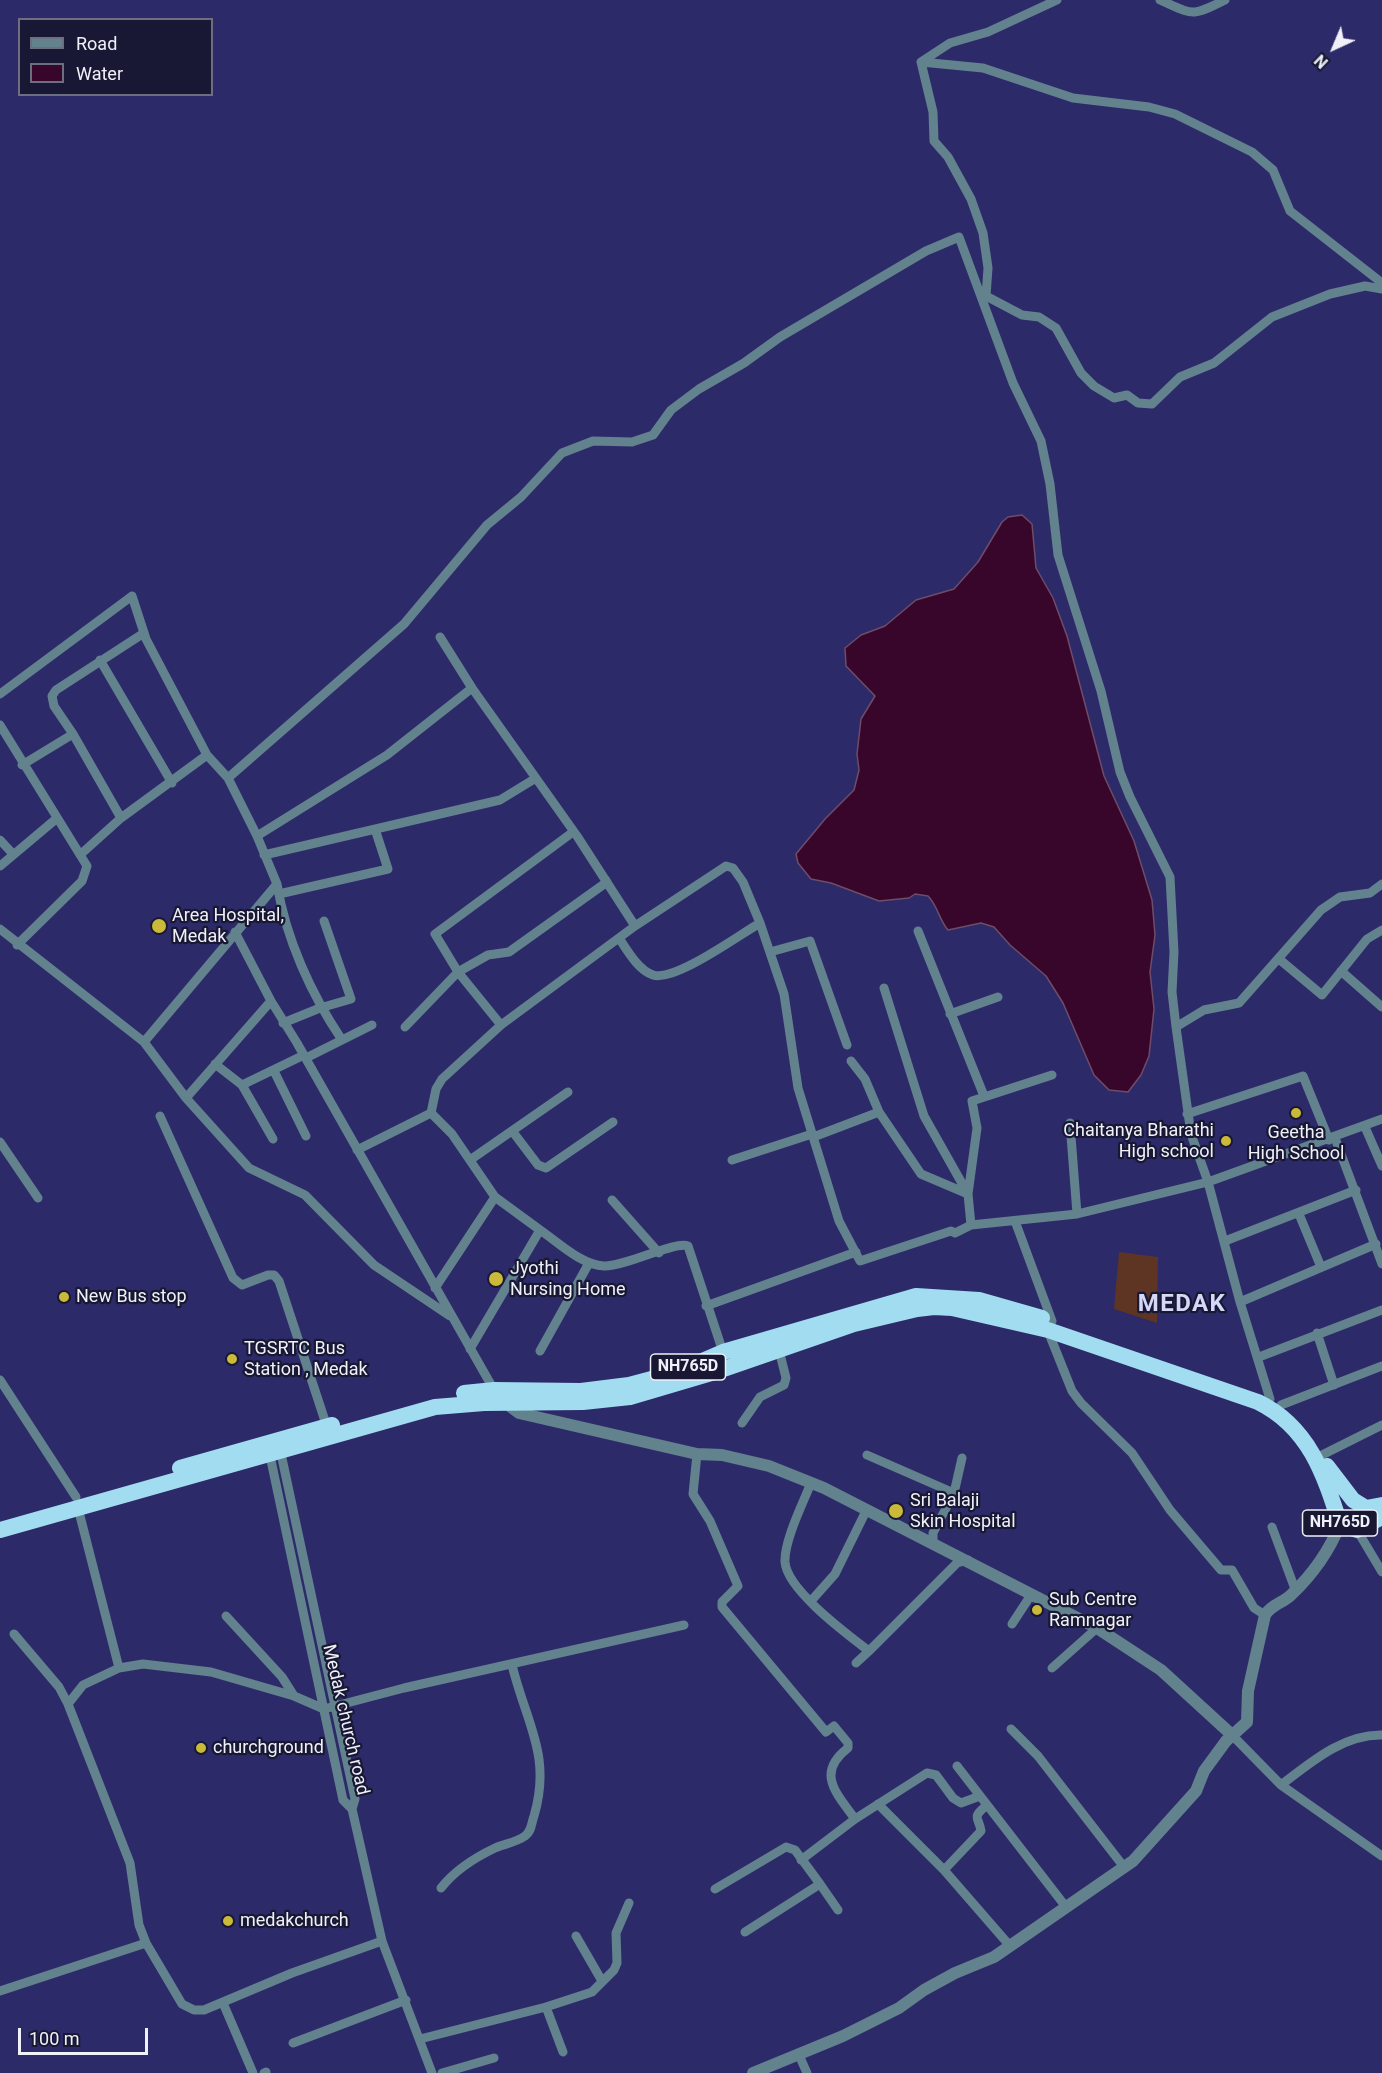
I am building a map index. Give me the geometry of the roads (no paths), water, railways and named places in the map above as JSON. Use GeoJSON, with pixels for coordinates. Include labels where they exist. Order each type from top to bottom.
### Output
{"type":"FeatureCollection","features":[{"type":"Feature","properties":{"kind":"highway","name":"NH765D"},"geometry":{"type":"LineString","coordinates":[[0,1519],[77,1502],[435,1407],[499,1397],[629,1385],[674,1372],[723,1352],[916,1296],[979,1300],[1270,1408],[1292,1426],[1315,1454],[1340,1524],[1357,1530],[1382,1517]]}},
{"type":"Feature","properties":{"kind":"highway","name":"NH765D"},"geometry":{"type":"LineString","coordinates":[[274,1448],[327,1426],[433,1396],[583,1402],[630,1397],[854,1324],[925,1308],[952,1308],[1050,1326],[1251,1389],[1275,1402],[1303,1428],[1322,1455],[1331,1474],[1353,1500],[1366,1508],[1382,1505]]}},
{"type":"Feature","properties":{"kind":"highway","name":"NH765D"},"geometry":{"type":"LineString","coordinates":[[0,1530],[77,1502]]}},
{"type":"Feature","properties":{"kind":"street"},"geometry":{"type":"LineString","coordinates":[[921,62],[950,43],[988,32],[1057,0]]}},
{"type":"Feature","properties":{"kind":"street"},"geometry":{"type":"LineString","coordinates":[[1160,0],[1186,12],[1198,14],[1225,0]]}},
{"type":"Feature","properties":{"kind":"street"},"geometry":{"type":"LineString","coordinates":[[921,62],[983,68],[1072,98],[1149,107],[1174,114],[1252,152],[1273,170],[1290,211],[1382,283]]}},
{"type":"Feature","properties":{"kind":"street"},"geometry":{"type":"LineString","coordinates":[[921,62],[933,112],[934,141],[948,157],[971,199],[982,233],[988,268],[986,296],[1022,315],[1039,317],[1056,328],[1082,373],[1094,386],[1114,398],[1127,395],[1138,403],[1152,404],[1180,377],[1214,363],[1272,317],[1330,294],[1365,286],[1382,289]]}},
{"type":"Feature","properties":{"kind":"street"},"geometry":{"type":"LineString","coordinates":[[228,778],[404,624],[480,534],[502,511],[522,497],[562,453],[593,441],[632,441],[653,435],[671,410],[699,389],[744,363],[780,337],[926,251],[959,237],[1014,383],[1041,441],[1050,484],[1058,555],[1101,691],[1120,772],[1170,877],[1174,952],[1172,992],[1187,1114],[1191,1134],[1225,1241],[1240,1302],[1258,1357],[1275,1402],[1334,1385],[1382,1366]]}},
{"type":"Feature","properties":{"kind":"street"},"geometry":{"type":"LineString","coordinates":[[0,694],[132,596],[144,633],[207,755],[228,778],[257,836],[277,884],[292,937],[320,1008],[342,1040]]}},
{"type":"Feature","properties":{"kind":"street"},"geometry":{"type":"LineString","coordinates":[[121,818],[73,734],[54,706],[52,696],[56,690],[144,633]]}},
{"type":"Feature","properties":{"kind":"street"},"geometry":{"type":"LineString","coordinates":[[440,637],[472,688],[573,832],[635,926]]}},
{"type":"Feature","properties":{"kind":"street"},"geometry":{"type":"LineString","coordinates":[[100,660],[172,783]]}},
{"type":"Feature","properties":{"kind":"street"},"geometry":{"type":"LineString","coordinates":[[257,836],[387,756],[472,688]]}},
{"type":"Feature","properties":{"kind":"street"},"geometry":{"type":"LineString","coordinates":[[0,725],[22,765],[87,866],[82,881],[17,945]]}},
{"type":"Feature","properties":{"kind":"street"},"geometry":{"type":"LineString","coordinates":[[22,765],[73,734]]}},
{"type":"Feature","properties":{"kind":"street"},"geometry":{"type":"LineString","coordinates":[[81,854],[121,818],[172,783],[207,755]]}},
{"type":"Feature","properties":{"kind":"street"},"geometry":{"type":"LineString","coordinates":[[264,855],[500,800],[536,778]]}},
{"type":"Feature","properties":{"kind":"street"},"geometry":{"type":"LineString","coordinates":[[0,866],[56,819]]}},
{"type":"Feature","properties":{"kind":"street"},"geometry":{"type":"LineString","coordinates":[[279,894],[388,869],[375,829]]}},
{"type":"Feature","properties":{"kind":"street"},"geometry":{"type":"LineString","coordinates":[[501,1025],[458,972],[435,934],[573,832]]}},
{"type":"Feature","properties":{"kind":"street"},"geometry":{"type":"LineString","coordinates":[[0,840],[13,854]]}},
{"type":"Feature","properties":{"kind":"street"},"geometry":{"type":"LineString","coordinates":[[431,1113],[436,1089],[442,1079],[501,1025],[635,926],[726,866],[733,868],[743,882],[770,952],[784,994],[797,1083],[839,1221],[860,1261],[971,1226],[1077,1214],[1208,1182],[1382,1119]]}},
{"type":"Feature","properties":{"kind":"street"},"geometry":{"type":"LineString","coordinates":[[405,1027],[458,972],[488,956],[509,952],[607,882],[605,879]]}},
{"type":"Feature","properties":{"kind":"street"},"geometry":{"type":"LineString","coordinates":[[144,1042],[277,884]]}},
{"type":"Feature","properties":{"kind":"street"},"geometry":{"type":"LineString","coordinates":[[1176,1027],[1204,1010],[1239,1003],[1321,910],[1340,897],[1370,893],[1382,884]]}},
{"type":"Feature","properties":{"kind":"street"},"geometry":{"type":"LineString","coordinates":[[283,1023],[320,1008],[351,999],[324,921]]}},
{"type":"Feature","properties":{"kind":"street"},"geometry":{"type":"LineString","coordinates":[[619,938],[643,968],[653,975],[662,976],[687,968],[760,923]]}},
{"type":"Feature","properties":{"kind":"street"},"geometry":{"type":"LineString","coordinates":[[0,929],[17,945],[144,1042],[186,1098],[249,1168],[305,1195],[374,1265],[450,1316]]}},
{"type":"Feature","properties":{"kind":"street"},"geometry":{"type":"LineString","coordinates":[[1279,959],[1322,995],[1367,939],[1382,930]]}},
{"type":"Feature","properties":{"kind":"street"},"geometry":{"type":"LineString","coordinates":[[918,931],[984,1096]]}},
{"type":"Feature","properties":{"kind":"street"},"geometry":{"type":"LineString","coordinates":[[235,932],[283,1023],[305,1057],[450,1316],[499,1397],[519,1413],[697,1454],[722,1455],[769,1466],[867,1509],[1040,1597],[1097,1628],[1161,1670],[1232,1735],[1281,1785],[1382,1856]]}},
{"type":"Feature","properties":{"kind":"street"},"geometry":{"type":"LineString","coordinates":[[770,952],[810,941],[847,1045]]}},
{"type":"Feature","properties":{"kind":"street"},"geometry":{"type":"LineString","coordinates":[[1341,971],[1382,1007]]}},
{"type":"Feature","properties":{"kind":"street"},"geometry":{"type":"LineString","coordinates":[[884,988],[924,1116],[968,1194]]}},
{"type":"Feature","properties":{"kind":"street"},"geometry":{"type":"LineString","coordinates":[[950,1014],[998,997]]}},
{"type":"Feature","properties":{"kind":"street"},"geometry":{"type":"LineString","coordinates":[[186,1098],[271,1001]]}},
{"type":"Feature","properties":{"kind":"street"},"geometry":{"type":"LineString","coordinates":[[242,1085],[372,1025]]}},
{"type":"Feature","properties":{"kind":"street"},"geometry":{"type":"LineString","coordinates":[[851,1061],[865,1079],[879,1112],[921,1174],[968,1194]]}},
{"type":"Feature","properties":{"kind":"street"},"geometry":{"type":"LineString","coordinates":[[215,1064],[242,1085],[273,1139]]}},
{"type":"Feature","properties":{"kind":"street"},"geometry":{"type":"LineString","coordinates":[[274,1071],[306,1136]]}},
{"type":"Feature","properties":{"kind":"street"},"geometry":{"type":"LineString","coordinates":[[971,1226],[968,1194],[977,1128],[972,1101],[1052,1075]]}},
{"type":"Feature","properties":{"kind":"street"},"geometry":{"type":"LineString","coordinates":[[1187,1114],[1303,1076],[1356,1190],[1379,1246],[1382,1264]]}},
{"type":"Feature","properties":{"kind":"street"},"geometry":{"type":"LineString","coordinates":[[470,1160],[568,1092]]}},
{"type":"Feature","properties":{"kind":"street"},"geometry":{"type":"LineString","coordinates":[[732,1160],[812,1134],[816,1136],[879,1112]]}},
{"type":"Feature","properties":{"kind":"street"},"geometry":{"type":"LineString","coordinates":[[357,1150],[431,1113]]}},
{"type":"Feature","properties":{"kind":"street"},"geometry":{"type":"LineString","coordinates":[[431,1113],[452,1134],[495,1197],[589,1263],[603,1266],[616,1265],[659,1253],[677,1245],[688,1246],[723,1352]]}},
{"type":"Feature","properties":{"kind":"street"},"geometry":{"type":"LineString","coordinates":[[160,1116],[233,1278],[242,1285],[268,1275],[274,1275],[279,1281],[327,1426]]}},
{"type":"Feature","properties":{"kind":"street"},"geometry":{"type":"LineString","coordinates":[[513,1132],[538,1165],[546,1168],[613,1122]]}},
{"type":"Feature","properties":{"kind":"street"},"geometry":{"type":"LineString","coordinates":[[1070,1124],[1077,1214]]}},
{"type":"Feature","properties":{"kind":"street"},"geometry":{"type":"LineString","coordinates":[[1365,1127],[1382,1166]]}},
{"type":"Feature","properties":{"kind":"street"},"geometry":{"type":"LineString","coordinates":[[0,1142],[38,1198]]}},
{"type":"Feature","properties":{"kind":"street"},"geometry":{"type":"LineString","coordinates":[[1225,1241],[1356,1190]]}},
{"type":"Feature","properties":{"kind":"street"},"geometry":{"type":"LineString","coordinates":[[435,1288],[495,1197]]}},
{"type":"Feature","properties":{"kind":"street"},"geometry":{"type":"LineString","coordinates":[[612,1200],[659,1253]]}},
{"type":"Feature","properties":{"kind":"street"},"geometry":{"type":"LineString","coordinates":[[1299,1214],[1321,1267]]}},
{"type":"Feature","properties":{"kind":"street"},"geometry":{"type":"LineString","coordinates":[[1015,1221],[1066,1378],[1081,1403],[1132,1453],[1186,1530],[1221,1570],[1232,1570],[1254,1608],[1264,1615]]}},
{"type":"Feature","properties":{"kind":"street"},"geometry":{"type":"LineString","coordinates":[[470,1349],[540,1230]]}},
{"type":"Feature","properties":{"kind":"street"},"geometry":{"type":"LineString","coordinates":[[1240,1302],[1321,1267],[1379,1246]]}},
{"type":"Feature","properties":{"kind":"street"},"geometry":{"type":"LineString","coordinates":[[706,1306],[856,1252]]}},
{"type":"Feature","properties":{"kind":"street"},"geometry":{"type":"LineString","coordinates":[[540,1351],[589,1263]]}},
{"type":"Feature","properties":{"kind":"street"},"geometry":{"type":"LineString","coordinates":[[1258,1357],[1382,1310]]}},
{"type":"Feature","properties":{"kind":"street"},"geometry":{"type":"LineString","coordinates":[[1317,1333],[1334,1385]]}},
{"type":"Feature","properties":{"kind":"street"},"geometry":{"type":"LineString","coordinates":[[742,1423],[760,1397],[784,1385],[786,1378],[779,1350]]}},
{"type":"Feature","properties":{"kind":"street"},"geometry":{"type":"LineString","coordinates":[[0,1380],[77,1502],[119,1668]]}},
{"type":"Feature","properties":{"kind":"street"},"geometry":{"type":"LineString","coordinates":[[1322,1455],[1382,1425]]}},
{"type":"Feature","properties":{"kind":"street","name":"Medak church road"},"geometry":{"type":"LineString","coordinates":[[274,1448],[355,1799],[351,1809],[343,1800],[274,1448]]}},
{"type":"Feature","properties":{"kind":"street"},"geometry":{"type":"LineString","coordinates":[[697,1454],[693,1494],[710,1521],[738,1586],[722,1602],[722,1607],[826,1732],[834,1726],[848,1743],[848,1748],[832,1763],[830,1774],[834,1791],[855,1819]]}},
{"type":"Feature","properties":{"kind":"street"},"geometry":{"type":"LineString","coordinates":[[867,1455],[954,1494]]}},
{"type":"Feature","properties":{"kind":"street"},"geometry":{"type":"LineString","coordinates":[[933,1542],[933,1533],[954,1494],[962,1458]]}},
{"type":"Feature","properties":{"kind":"street"},"geometry":{"type":"LineString","coordinates":[[811,1483],[785,1561],[789,1577],[811,1601],[869,1651]]}},
{"type":"Feature","properties":{"kind":"street"},"geometry":{"type":"LineString","coordinates":[[811,1601],[835,1574],[867,1509]]}},
{"type":"Feature","properties":{"kind":"street"},"geometry":{"type":"LineString","coordinates":[[753,2073],[800,2055],[899,2008],[955,1972],[994,1957],[1139,1856],[1196,1791],[1204,1771],[1232,1735],[1247,1722],[1248,1692],[1264,1615],[1269,1607],[1290,1596],[1319,1565],[1332,1545],[1340,1524]]}},
{"type":"Feature","properties":{"kind":"street"},"geometry":{"type":"LineString","coordinates":[[1272,1527],[1295,1589]]}},
{"type":"Feature","properties":{"kind":"street"},"geometry":{"type":"LineString","coordinates":[[1357,1530],[1382,1572]]}},
{"type":"Feature","properties":{"kind":"street"},"geometry":{"type":"LineString","coordinates":[[856,1663],[957,1563],[968,1560]]}},
{"type":"Feature","properties":{"kind":"street"},"geometry":{"type":"LineString","coordinates":[[1012,1624],[1029,1598],[1040,1597]]}},
{"type":"Feature","properties":{"kind":"street"},"geometry":{"type":"LineString","coordinates":[[226,1616],[282,1677],[294,1696]]}},
{"type":"Feature","properties":{"kind":"street"},"geometry":{"type":"LineString","coordinates":[[68,1704],[83,1685],[119,1668],[143,1664],[190,1669],[294,1696],[324,1709],[404,1688],[684,1625]]}},
{"type":"Feature","properties":{"kind":"street"},"geometry":{"type":"LineString","coordinates":[[1052,1668],[1097,1628]]}},
{"type":"Feature","properties":{"kind":"street"},"geometry":{"type":"LineString","coordinates":[[15,1634],[58,1687],[68,1704],[130,1863],[139,1924],[146,1943],[182,2004],[195,2010],[204,2010],[292,1973],[382,1941]]}},
{"type":"Feature","properties":{"kind":"street"},"geometry":{"type":"LineString","coordinates":[[441,1888],[461,1867],[495,1848],[524,1837],[531,1830],[541,1793],[540,1757],[520,1698],[512,1665]]}},
{"type":"Feature","properties":{"kind":"street"},"geometry":{"type":"LineString","coordinates":[[1011,1729],[1038,1756],[1124,1867]]}},
{"type":"Feature","properties":{"kind":"street"},"geometry":{"type":"LineString","coordinates":[[1281,1785],[1319,1755],[1366,1735],[1382,1735]]}},
{"type":"Feature","properties":{"kind":"street"},"geometry":{"type":"LineString","coordinates":[[957,1766],[1066,1906]]}},
{"type":"Feature","properties":{"kind":"street"},"geometry":{"type":"LineString","coordinates":[[801,1860],[855,1819],[931,1773],[961,1803],[980,1796]]}},
{"type":"Feature","properties":{"kind":"street"},"geometry":{"type":"LineString","coordinates":[[878,1804],[944,1870],[1010,1946]]}},
{"type":"Feature","properties":{"kind":"street"},"geometry":{"type":"LineString","coordinates":[[944,1870],[981,1831],[976,1819],[978,1812],[986,1806]]}},
{"type":"Feature","properties":{"kind":"street"},"geometry":{"type":"LineString","coordinates":[[351,1809],[382,1941],[432,2073]]}},
{"type":"Feature","properties":{"kind":"street"},"geometry":{"type":"LineString","coordinates":[[715,1889],[786,1847],[795,1850],[838,1910]]}},
{"type":"Feature","properties":{"kind":"street"},"geometry":{"type":"LineString","coordinates":[[745,1932],[820,1884]]}},
{"type":"Feature","properties":{"kind":"street"},"geometry":{"type":"LineString","coordinates":[[420,2039],[585,1996],[614,1970],[617,1963],[616,1933],[630,1903]]}},
{"type":"Feature","properties":{"kind":"street"},"geometry":{"type":"LineString","coordinates":[[576,1936],[602,1981]]}},
{"type":"Feature","properties":{"kind":"street"},"geometry":{"type":"LineString","coordinates":[[0,1991],[146,1943]]}},
{"type":"Feature","properties":{"kind":"street"},"geometry":{"type":"LineString","coordinates":[[293,2043],[406,2000]]}},
{"type":"Feature","properties":{"kind":"street"},"geometry":{"type":"LineString","coordinates":[[223,2003],[253,2073]]}},
{"type":"Feature","properties":{"kind":"street"},"geometry":{"type":"LineString","coordinates":[[546,2007],[563,2052]]}},
{"type":"Feature","properties":{"kind":"street"},"geometry":{"type":"LineString","coordinates":[[800,2055],[807,2073]]}},
{"type":"Feature","properties":{"kind":"street"},"geometry":{"type":"LineString","coordinates":[[442,2073],[494,2058]]}},
{"type":"Feature","properties":{"kind":"water"},"geometry":{"type":"Polygon","coordinates":[[[1022,515],[1032,524],[1036,568],[1053,598],[1067,636],[1104,776],[1134,841],[1152,900],[1155,935],[1150,972],[1154,1009],[1149,1056],[1141,1075],[1128,1092],[1109,1090],[1094,1075],[1063,1003],[1046,976],[1010,945],[994,927],[981,923],[948,930],[928,896],[915,894],[909,898],[879,901],[831,883],[811,879],[798,863],[796,854],[825,819],[854,790],[859,770],[857,754],[861,719],[875,696],[846,666],[845,648],[861,635],[885,626],[916,600],[954,589],[978,562],[1002,522],[1008,517],[1022,515]]]}},
{"type":"Feature","properties":{"kind":"place","name":"Area Hospital, Medak"},"geometry":{"type":"Point","coordinates":[159,926]}},
{"type":"Feature","properties":{"kind":"place","name":"Geetha High School"},"geometry":{"type":"Point","coordinates":[1296,1113]}},
{"type":"Feature","properties":{"kind":"place","name":"Chaitanya Bharathi High school"},"geometry":{"type":"Point","coordinates":[1226,1141]}},
{"type":"Feature","properties":{"kind":"place","name":"Jyothi Nursing Home"},"geometry":{"type":"Point","coordinates":[496,1279]}},
{"type":"Feature","properties":{"kind":"place","name":"New Bus stop"},"geometry":{"type":"Point","coordinates":[64,1297]}},
{"type":"Feature","properties":{"kind":"place","name":"TGSRTC Bus Station , Medak"},"geometry":{"type":"Point","coordinates":[232,1359]}},
{"type":"Feature","properties":{"kind":"place","name":"Sri Balaji Skin Hospital"},"geometry":{"type":"Point","coordinates":[896,1511]}},
{"type":"Feature","properties":{"kind":"place","name":"Sub Centre Ramnagar"},"geometry":{"type":"Point","coordinates":[1037,1610]}},
{"type":"Feature","properties":{"kind":"place","name":"churchground"},"geometry":{"type":"Point","coordinates":[201,1748]}},
{"type":"Feature","properties":{"kind":"place","name":"medakchurch"},"geometry":{"type":"Point","coordinates":[228,1921]}},
{"type":"Feature","properties":{"kind":"district","name":"MEDAK"},"geometry":{"type":"Point","coordinates":[1182,1305]}}]}
